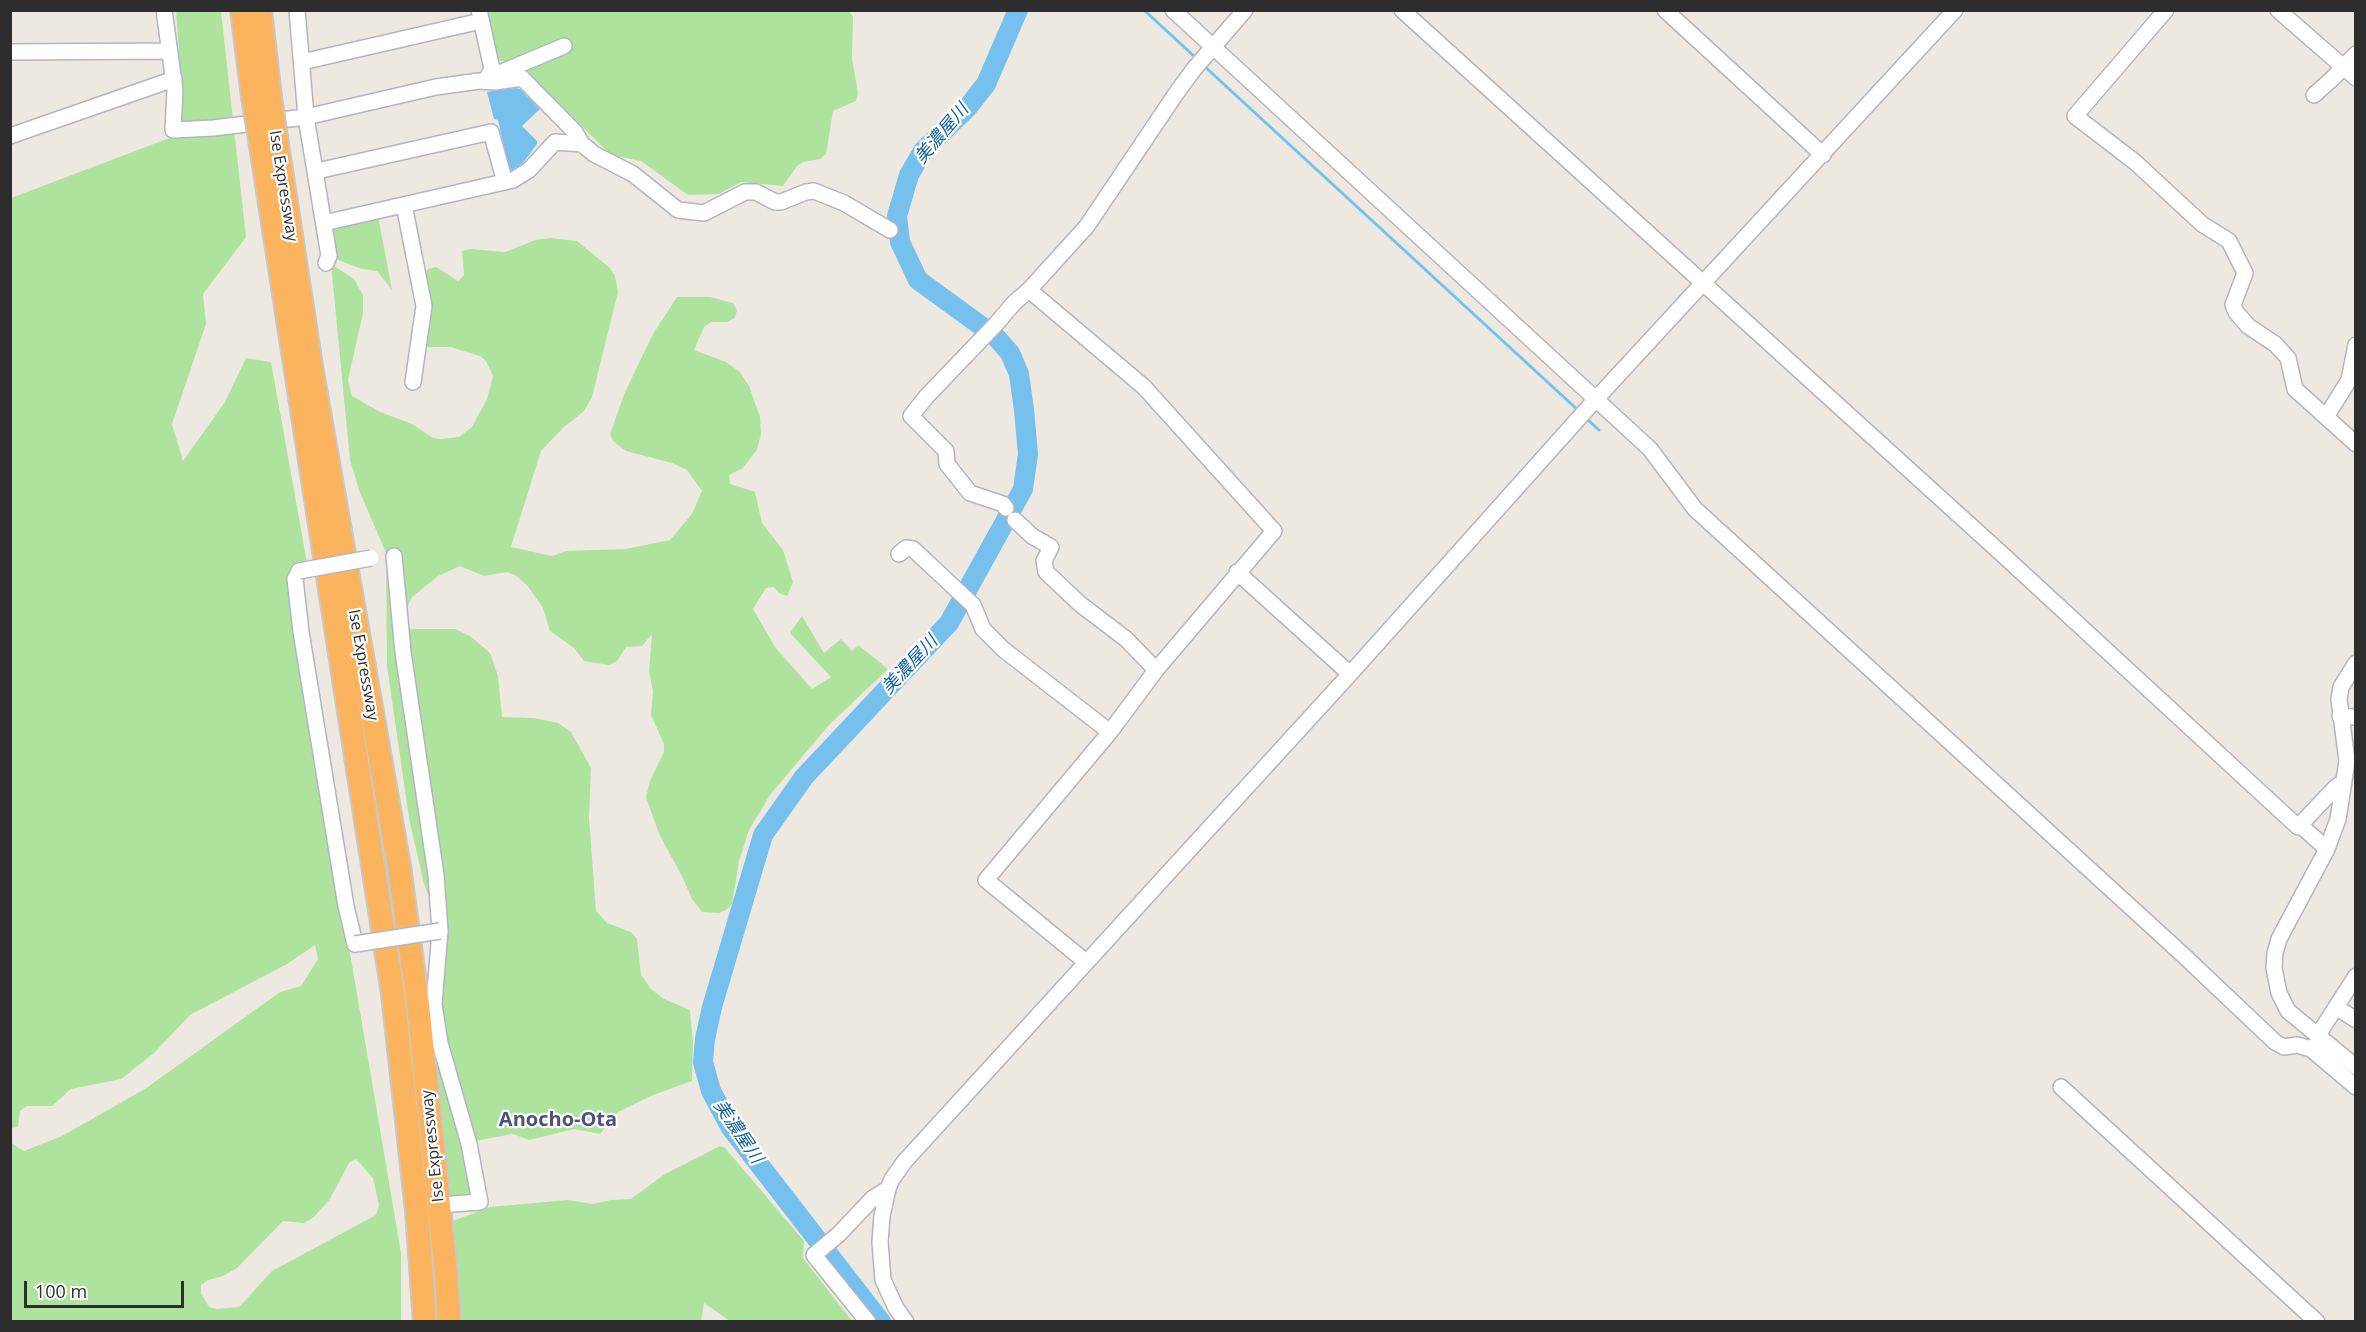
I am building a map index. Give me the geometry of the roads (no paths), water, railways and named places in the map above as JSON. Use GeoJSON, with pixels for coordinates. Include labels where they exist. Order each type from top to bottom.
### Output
{"type":"FeatureCollection","features":[{"type":"Feature","properties":{"kind":"highway","name":"Ise Expressway"},"geometry":{"type":"LineString","coordinates":[[242,10],[262,97],[393,994],[416,1200],[425,1322]]}},
{"type":"Feature","properties":{"kind":"highway","name":"Ise Expressway"},"geometry":{"type":"LineString","coordinates":[[261,10],[262,97]]}},
{"type":"Feature","properties":{"kind":"highway","name":"Ise Expressway"},"geometry":{"type":"LineString","coordinates":[[269,145],[311,366],[399,866],[418,1005],[445,1262],[449,1322]]}},
{"type":"Feature","properties":{"kind":"street"},"geometry":{"type":"LineString","coordinates":[[164,10],[174,79],[173,129],[213,128],[306,117],[436,87],[483,80],[564,46]]}},
{"type":"Feature","properties":{"kind":"street"},"geometry":{"type":"LineString","coordinates":[[297,10],[306,117],[317,171],[329,256],[326,263]]}},
{"type":"Feature","properties":{"kind":"street"},"geometry":{"type":"LineString","coordinates":[[1173,10],[1650,449],[1695,509],[2165,938],[2275,1042],[2284,1047],[2317,1041],[2355,1066]]}},
{"type":"Feature","properties":{"kind":"street"},"geometry":{"type":"LineString","coordinates":[[1156,669],[1126,639],[1080,604],[1046,572],[1044,561],[1051,547],[1032,536],[1003,504],[970,493],[947,464],[946,450],[911,416],[926,397],[1088,226],[1175,95],[1245,10]]}},
{"type":"Feature","properties":{"kind":"street"},"geometry":{"type":"LineString","coordinates":[[1402,10],[2298,827],[2300,825],[2326,849]]}},
{"type":"Feature","properties":{"kind":"street"},"geometry":{"type":"LineString","coordinates":[[1665,10],[1823,155]]}},
{"type":"Feature","properties":{"kind":"street"},"geometry":{"type":"LineString","coordinates":[[906,1322],[896,1308],[883,1280],[880,1242],[882,1216],[891,1179],[905,1161],[1350,674],[1596,399],[1705,284],[1955,10]]}},
{"type":"Feature","properties":{"kind":"street"},"geometry":{"type":"LineString","coordinates":[[2166,10],[2075,116],[2134,162],[2202,224],[2229,241],[2245,273],[2232,305],[2233,309],[2248,326],[2275,344],[2288,358],[2295,389],[2355,444]]}},
{"type":"Feature","properties":{"kind":"street"},"geometry":{"type":"LineString","coordinates":[[2278,10],[2343,65],[2355,78]]}},
{"type":"Feature","properties":{"kind":"street"},"geometry":{"type":"LineString","coordinates":[[302,62],[480,16],[492,69],[483,80]]}},
{"type":"Feature","properties":{"kind":"street"},"geometry":{"type":"LineString","coordinates":[[10,52],[170,51]]}},
{"type":"Feature","properties":{"kind":"street"},"geometry":{"type":"LineString","coordinates":[[2314,95],[2355,54]]}},
{"type":"Feature","properties":{"kind":"street"},"geometry":{"type":"LineString","coordinates":[[483,80],[495,82],[522,78],[575,132],[582,144],[594,154],[633,174],[682,212],[704,213],[745,192],[756,192],[775,202],[781,202],[814,191],[844,203],[890,230]]}},
{"type":"Feature","properties":{"kind":"street"},"geometry":{"type":"LineString","coordinates":[[10,136],[174,79]]}},
{"type":"Feature","properties":{"kind":"street"},"geometry":{"type":"LineString","coordinates":[[317,171],[491,132],[505,182]]}},
{"type":"Feature","properties":{"kind":"street"},"geometry":{"type":"LineString","coordinates":[[324,223],[505,182],[523,175],[555,142],[582,144]]}},
{"type":"Feature","properties":{"kind":"street"},"geometry":{"type":"LineString","coordinates":[[404,206],[423,297],[413,382]]}},
{"type":"Feature","properties":{"kind":"street"},"geometry":{"type":"LineString","coordinates":[[1029,290],[1144,387],[1274,531],[1156,669],[1110,732],[986,880],[1086,962]]}},
{"type":"Feature","properties":{"kind":"street"},"geometry":{"type":"LineString","coordinates":[[2326,417],[2349,380],[2355,345]]}},
{"type":"Feature","properties":{"kind":"street"},"geometry":{"type":"LineString","coordinates":[[899,554],[906,548],[913,549],[974,605],[982,629],[1004,650],[1110,732]]}},
{"type":"Feature","properties":{"kind":"street"},"geometry":{"type":"LineString","coordinates":[[394,556],[403,652],[436,874],[440,931],[434,1004],[440,1043],[469,1144],[480,1202],[452,1204]]}},
{"type":"Feature","properties":{"kind":"street"},"geometry":{"type":"LineString","coordinates":[[370,558],[299,572],[295,579],[301,632],[346,906],[355,944],[440,931]]}},
{"type":"Feature","properties":{"kind":"street"},"geometry":{"type":"LineString","coordinates":[[1237,572],[1350,674]]}},
{"type":"Feature","properties":{"kind":"street"},"geometry":{"type":"LineString","coordinates":[[2355,663],[2341,687],[2348,717],[2347,761],[2338,819],[2326,849],[2279,939],[2274,961],[2277,985],[2283,1002],[2355,1087]]}},
{"type":"Feature","properties":{"kind":"street"},"geometry":{"type":"LineString","coordinates":[[2300,825],[2343,782]]}},
{"type":"Feature","properties":{"kind":"street"},"geometry":{"type":"LineString","coordinates":[[2317,1041],[2355,976]]}},
{"type":"Feature","properties":{"kind":"street"},"geometry":{"type":"LineString","coordinates":[[2336,1007],[2355,1020]]}},
{"type":"Feature","properties":{"kind":"street"},"geometry":{"type":"LineString","coordinates":[[2061,1087],[2317,1322]]}},
{"type":"Feature","properties":{"kind":"street"},"geometry":{"type":"LineString","coordinates":[[868,1322],[814,1255],[873,1198],[888,1189]]}},
{"type":"Feature","properties":{"kind":"water"},"geometry":{"type":"Polygon","coordinates":[[[520,89],[540,109],[522,126],[537,141],[537,144],[523,163],[512,170],[509,168],[498,120],[494,119],[487,92],[520,89]]]}},
{"type":"Feature","properties":{"kind":"waterway","name":"美濃屋川"},"geometry":{"type":"LineString","coordinates":[[881,1322],[731,1128],[711,1091],[703,1062],[705,1039],[712,1007],[763,835],[804,777],[949,623],[1023,489],[1028,454],[1024,410],[1019,374],[1010,353],[995,336],[918,280],[900,242],[897,216],[909,175],[923,151],[968,107],[986,84],[1018,10]]}},
{"type":"Feature","properties":{"kind":"waterway"},"geometry":{"type":"LineString","coordinates":[[1144,10],[1196,58]]}},
{"type":"Feature","properties":{"kind":"waterway"},"geometry":{"type":"LineString","coordinates":[[1203,65],[1580,412]]}},
{"type":"Feature","properties":{"kind":"waterway"},"geometry":{"type":"LineString","coordinates":[[1587,419],[1599,430]]}},
{"type":"Feature","properties":{"kind":"district","name":"Anocho-Ota"},"geometry":{"type":"Point","coordinates":[558,1120]}}]}
